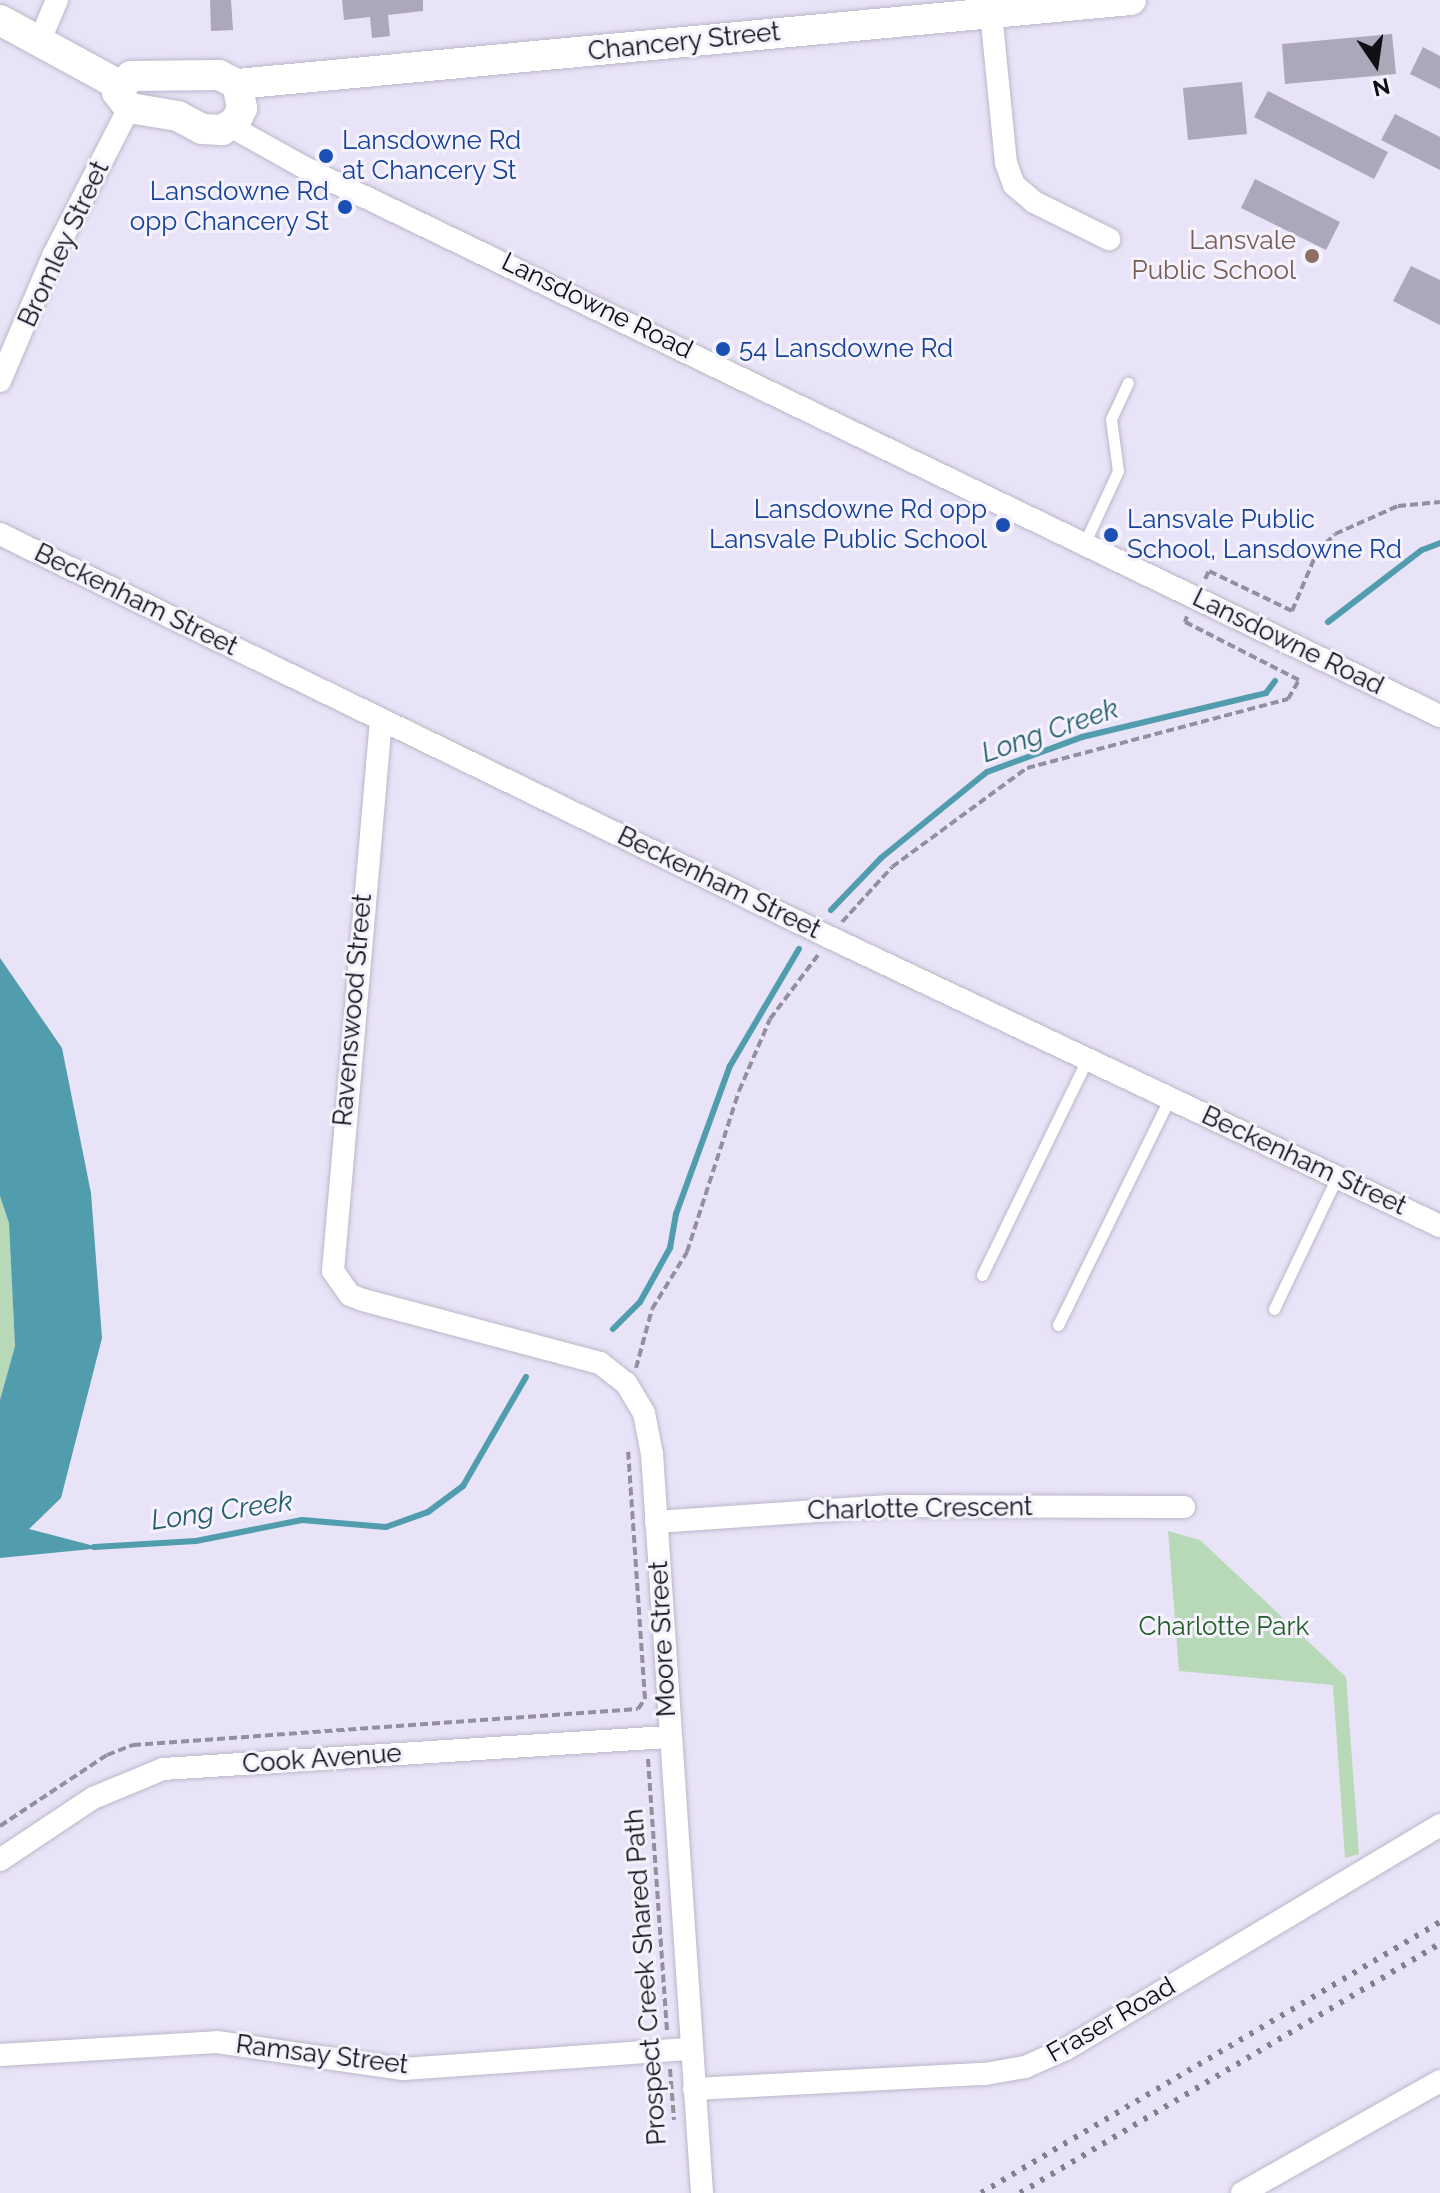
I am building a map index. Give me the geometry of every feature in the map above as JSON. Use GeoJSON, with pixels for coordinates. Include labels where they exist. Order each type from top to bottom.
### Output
{"type":"FeatureCollection","features":[{"type":"Feature","properties":{"kind":"main road","name":"Chancery Street"},"geometry":{"type":"LineString","coordinates":[[124,96],[131,76],[181,79],[219,75],[237,84],[1131,0]]}},
{"type":"Feature","properties":{"kind":"main road"},"geometry":{"type":"LineString","coordinates":[[0,20],[40,40],[124,96],[178,116],[207,131],[230,126],[242,108],[237,84]]}},
{"type":"Feature","properties":{"kind":"street"},"geometry":{"type":"LineString","coordinates":[[40,40],[57,0]]}},
{"type":"Feature","properties":{"kind":"street"},"geometry":{"type":"LineString","coordinates":[[991,13],[1006,163],[1014,185],[1034,202],[1109,239]]}},
{"type":"Feature","properties":{"kind":"street","name":"Bromley Street"},"geometry":{"type":"LineString","coordinates":[[0,381],[124,96]]}},
{"type":"Feature","properties":{"kind":"street","name":"Lansdowne Road"},"geometry":{"type":"LineString","coordinates":[[230,126],[307,169],[1440,716]]}},
{"type":"Feature","properties":{"kind":"street","name":"Beckenham Street"},"geometry":{"type":"LineString","coordinates":[[0,534],[381,720],[1440,1226]]}},
{"type":"Feature","properties":{"kind":"street","name":"Ravenswood Street"},"geometry":{"type":"LineString","coordinates":[[350,1295],[333,1271],[333,1254],[381,720]]}},
{"type":"Feature","properties":{"kind":"street","name":"Moore Street"},"geometry":{"type":"LineString","coordinates":[[350,1295],[577,1354],[616,1372],[635,1396],[649,1433],[702,2193]]}},
{"type":"Feature","properties":{"kind":"street","name":"Charlotte Crescent"},"geometry":{"type":"LineString","coordinates":[[656,1522],[889,1506],[1184,1507]]}},
{"type":"Feature","properties":{"kind":"street","name":"Cook Avenue"},"geometry":{"type":"LineString","coordinates":[[0,1860],[93,1798],[163,1769],[668,1737]]}},
{"type":"Feature","properties":{"kind":"street","name":"Fraser Road"},"geometry":{"type":"LineString","coordinates":[[694,2089],[985,2074],[1025,2067],[1066,2049],[1440,1825]]}},
{"type":"Feature","properties":{"kind":"street","name":"Ramsay Street"},"geometry":{"type":"LineString","coordinates":[[0,2055],[217,2042],[403,2069],[691,2049]]}},
{"type":"Feature","properties":{"kind":"street"},"geometry":{"type":"LineString","coordinates":[[1242,2193],[1440,2081]]}},
{"type":"Feature","properties":{"kind":"lane"},"geometry":{"type":"LineString","coordinates":[[1085,542],[1118,471],[1119,447],[1111,419],[1128,383]]}},
{"type":"Feature","properties":{"kind":"lane"},"geometry":{"type":"LineString","coordinates":[[982,1275],[1088,1058]]}},
{"type":"Feature","properties":{"kind":"lane"},"geometry":{"type":"LineString","coordinates":[[1058,1325],[1170,1097]]}},
{"type":"Feature","properties":{"kind":"lane"},"geometry":{"type":"LineString","coordinates":[[1274,1309],[1337,1177]]}},
{"type":"Feature","properties":{"kind":"path"},"geometry":{"type":"LineString","coordinates":[[1209,571],[1292,611],[1317,552],[1335,534],[1398,506],[1440,502]]}},
{"type":"Feature","properties":{"kind":"path"},"geometry":{"type":"LineString","coordinates":[[848,915],[892,867],[1027,768],[1288,699],[1299,680],[1185,622]]}},
{"type":"Feature","properties":{"kind":"path"},"geometry":{"type":"LineString","coordinates":[[636,1369],[652,1309],[687,1252],[739,1091],[764,1034],[818,954]]}},
{"type":"Feature","properties":{"kind":"path"},"geometry":{"type":"LineString","coordinates":[[594,1712],[638,1709],[645,1699],[628,1450]]}},
{"type":"Feature","properties":{"kind":"path","name":"Prospect Creek Shared Path"},"geometry":{"type":"LineString","coordinates":[[649,1759],[675,2130]]}},
{"type":"Feature","properties":{"kind":"green space"},"geometry":{"type":"Polygon","coordinates":[[[0,1196],[9,1223],[15,1346],[0,1400],[0,1196]]]}},
{"type":"Feature","properties":{"kind":"green space","name":"Charlotte Park"},"geometry":{"type":"Polygon","coordinates":[[[1168,1531],[1200,1540],[1346,1677],[1359,1854],[1345,1858],[1333,1685],[1179,1671],[1168,1531]]]}},
{"type":"Feature","properties":{"kind":"water"},"geometry":{"type":"Polygon","coordinates":[[[0,958],[62,1048],[91,1193],[102,1338],[61,1498],[29,1529],[102,1548],[0,1558],[0,1400],[15,1346],[9,1223],[0,1196],[0,958]]]}},
{"type":"Feature","properties":{"kind":"building"},"geometry":{"type":"Polygon","coordinates":[[[210,0],[231,0],[233,30],[211,31],[210,0]]]}},
{"type":"Feature","properties":{"kind":"building"},"geometry":{"type":"Polygon","coordinates":[[[342,0],[423,0],[423,11],[388,15],[390,36],[372,38],[370,17],[344,20],[342,0]]]}},
{"type":"Feature","properties":{"kind":"building"},"geometry":{"type":"Polygon","coordinates":[[[1392,34],[1396,74],[1285,84],[1282,44],[1392,34]]]}},
{"type":"Feature","properties":{"kind":"building"},"geometry":{"type":"Polygon","coordinates":[[[1423,47],[1440,56],[1440,89],[1410,74],[1423,47]]]}},
{"type":"Feature","properties":{"kind":"building"},"geometry":{"type":"Polygon","coordinates":[[[1242,82],[1247,134],[1188,140],[1183,88],[1242,82]]]}},
{"type":"Feature","properties":{"kind":"building"},"geometry":{"type":"Polygon","coordinates":[[[1268,91],[1388,152],[1374,179],[1254,117],[1268,91]]]}},
{"type":"Feature","properties":{"kind":"building"},"geometry":{"type":"Polygon","coordinates":[[[1395,114],[1440,137],[1440,170],[1381,140],[1395,114]]]}},
{"type":"Feature","properties":{"kind":"building"},"geometry":{"type":"Polygon","coordinates":[[[1255,179],[1340,222],[1326,250],[1241,208],[1255,179]]]}},
{"type":"Feature","properties":{"kind":"building"},"geometry":{"type":"Polygon","coordinates":[[[1411,266],[1440,280],[1440,325],[1393,301],[1411,266]]]}},
{"type":"Feature","properties":{"kind":"waterway","name":"Long Creek"},"geometry":{"type":"LineString","coordinates":[[1328,622],[1422,550],[1440,543]]}},
{"type":"Feature","properties":{"kind":"waterway","name":"Long Creek"},"geometry":{"type":"LineString","coordinates":[[831,910],[881,858],[987,772],[1082,737],[1266,693],[1275,681]]}},
{"type":"Feature","properties":{"kind":"waterway","name":"Long Creek"},"geometry":{"type":"LineString","coordinates":[[613,1329],[640,1302],[670,1248],[676,1214],[730,1066],[799,949]]}},
{"type":"Feature","properties":{"kind":"waterway","name":"Long Creek"},"geometry":{"type":"LineString","coordinates":[[94,1547],[196,1541],[302,1520],[386,1527],[428,1512],[463,1486],[526,1377]]}},
{"type":"Feature","properties":{"kind":"railway"},"geometry":{"type":"LineString","coordinates":[[981,2193],[1440,1922]]}},
{"type":"Feature","properties":{"kind":"railway"},"geometry":{"type":"LineString","coordinates":[[1020,2193],[1440,1944]]}},
{"type":"Feature","properties":{"kind":"place","name":"Lansdowne Rd at Chancery St"},"geometry":{"type":"Point","coordinates":[326,156]}},
{"type":"Feature","properties":{"kind":"place","name":"Lansdowne Rd opp Chancery St"},"geometry":{"type":"Point","coordinates":[345,207]}},
{"type":"Feature","properties":{"kind":"place","name":"Lansvale Public School"},"geometry":{"type":"Point","coordinates":[1312,256]}},
{"type":"Feature","properties":{"kind":"place","name":"54 Lansdowne Rd"},"geometry":{"type":"Point","coordinates":[723,349]}},
{"type":"Feature","properties":{"kind":"place","name":"Lansdowne Rd opp Lansvale Public School"},"geometry":{"type":"Point","coordinates":[1003,525]}},
{"type":"Feature","properties":{"kind":"place","name":"Lansvale Public School, Lansdowne Rd"},"geometry":{"type":"Point","coordinates":[1111,535]}}]}
